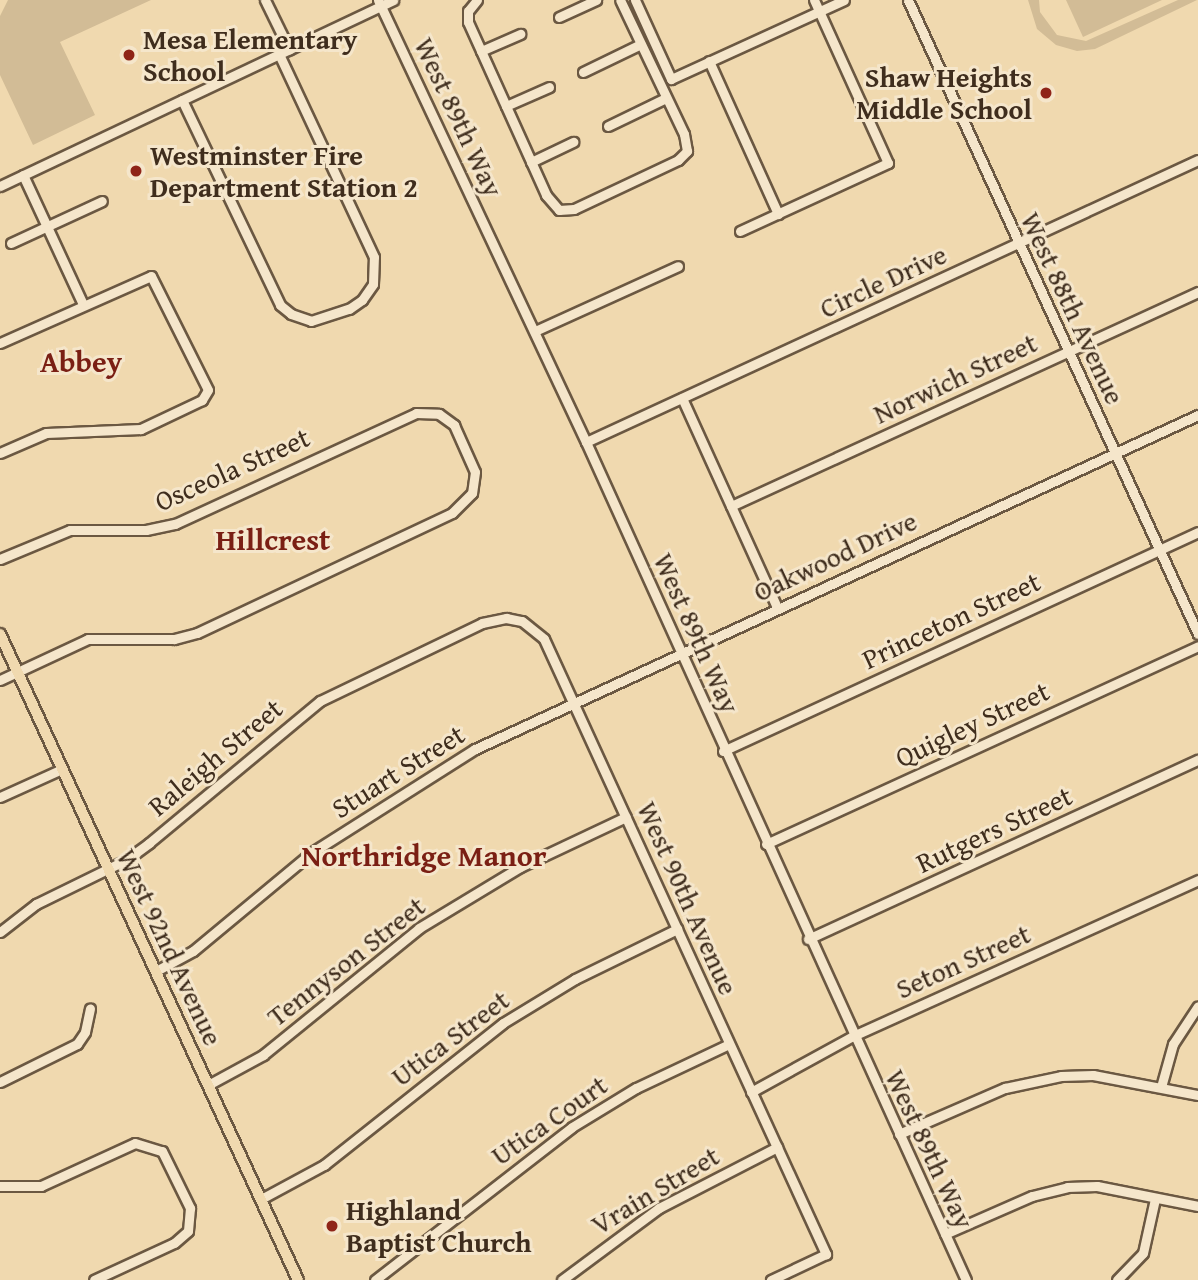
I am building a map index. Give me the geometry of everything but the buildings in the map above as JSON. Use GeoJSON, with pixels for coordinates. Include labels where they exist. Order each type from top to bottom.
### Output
{"type":"FeatureCollection","features":[{"type":"Feature","properties":{"kind":"main road","name":"West 92nd Avenue"},"geometry":{"type":"LineString","coordinates":[[0,634],[298,1280]]}},
{"type":"Feature","properties":{"kind":"street"},"geometry":{"type":"LineString","coordinates":[[182,100],[280,305],[304,320],[340,313],[368,293],[375,274],[374,257],[284,52],[265,0]]}},
{"type":"Feature","properties":{"kind":"street"},"geometry":{"type":"LineString","coordinates":[[0,186],[284,52],[380,3],[393,0]]}},
{"type":"Feature","properties":{"kind":"street"},"geometry":{"type":"LineString","coordinates":[[477,0],[468,11],[468,22],[546,195],[559,211],[574,209],[678,160],[687,151],[666,98],[620,0]]}},
{"type":"Feature","properties":{"kind":"street"},"geometry":{"type":"LineString","coordinates":[[559,17],[596,0]]}},
{"type":"Feature","properties":{"kind":"street"},"geometry":{"type":"LineString","coordinates":[[635,0],[671,79],[844,0]]}},
{"type":"Feature","properties":{"kind":"street"},"geometry":{"type":"LineString","coordinates":[[740,231],[888,163],[814,0]]}},
{"type":"Feature","properties":{"kind":"street","name":"West 88th Avenue"},"geometry":{"type":"LineString","coordinates":[[908,0],[1198,634]]}},
{"type":"Feature","properties":{"kind":"street","name":"West 89th Way"},"geometry":{"type":"LineString","coordinates":[[380,3],[586,442],[808,939],[966,1280]]}},
{"type":"Feature","properties":{"kind":"street"},"geometry":{"type":"LineString","coordinates":[[481,51],[520,34]]}},
{"type":"Feature","properties":{"kind":"street"},"geometry":{"type":"LineString","coordinates":[[583,72],[641,44]]}},
{"type":"Feature","properties":{"kind":"street"},"geometry":{"type":"LineString","coordinates":[[709,61],[778,214]]}},
{"type":"Feature","properties":{"kind":"street"},"geometry":{"type":"LineString","coordinates":[[506,107],[549,87]]}},
{"type":"Feature","properties":{"kind":"street"},"geometry":{"type":"LineString","coordinates":[[608,126],[666,98]]}},
{"type":"Feature","properties":{"kind":"street"},"geometry":{"type":"LineString","coordinates":[[531,162],[573,142]]}},
{"type":"Feature","properties":{"kind":"street","name":"Circle Drive"},"geometry":{"type":"LineString","coordinates":[[586,442],[1198,160]]}},
{"type":"Feature","properties":{"kind":"street"},"geometry":{"type":"LineString","coordinates":[[23,175],[83,304]]}},
{"type":"Feature","properties":{"kind":"street"},"geometry":{"type":"LineString","coordinates":[[11,243],[102,201]]}},
{"type":"Feature","properties":{"kind":"street"},"geometry":{"type":"LineString","coordinates":[[535,331],[678,266]]}},
{"type":"Feature","properties":{"kind":"street"},"geometry":{"type":"LineString","coordinates":[[0,343],[151,276],[208,394],[130,433],[46,433],[0,453]]}},
{"type":"Feature","properties":{"kind":"street","name":"Norwich Street"},"geometry":{"type":"LineString","coordinates":[[731,506],[1198,292]]}},
{"type":"Feature","properties":{"kind":"street"},"geometry":{"type":"LineString","coordinates":[[682,398],[777,607]]}},
{"type":"Feature","properties":{"kind":"street","name":"Osceola Street"},"geometry":{"type":"LineString","coordinates":[[0,559],[70,530],[146,530],[175,524],[416,413],[445,417],[465,444],[474,485],[468,499],[452,513],[197,633],[174,639],[88,639],[18,672]]}},
{"type":"Feature","properties":{"kind":"street","name":"Oakwood Drive"},"geometry":{"type":"LineString","coordinates":[[574,703],[1198,415]]}},
{"type":"Feature","properties":{"kind":"street","name":"Princeton Street"},"geometry":{"type":"LineString","coordinates":[[723,751],[1198,532]]}},
{"type":"Feature","properties":{"kind":"street","name":"West 90th Avenue"},"geometry":{"type":"LineString","coordinates":[[468,630],[506,618],[532,626],[544,639],[574,703],[825,1254],[772,1280]]}},
{"type":"Feature","properties":{"kind":"street","name":"Raleigh Street"},"geometry":{"type":"LineString","coordinates":[[0,932],[36,904],[108,868],[156,838],[308,709],[468,630]]}},
{"type":"Feature","properties":{"kind":"street","name":"Quigley Street"},"geometry":{"type":"LineString","coordinates":[[766,844],[1198,646]]}},
{"type":"Feature","properties":{"kind":"street"},"geometry":{"type":"LineString","coordinates":[[0,680],[18,672]]}},
{"type":"Feature","properties":{"kind":"street","name":"Stuart Street"},"geometry":{"type":"LineString","coordinates":[[156,971],[193,951],[289,870],[386,802],[475,749],[574,703]]}},
{"type":"Feature","properties":{"kind":"street","name":"Rutgers Street"},"geometry":{"type":"LineString","coordinates":[[808,939],[1198,760]]}},
{"type":"Feature","properties":{"kind":"street"},"geometry":{"type":"LineString","coordinates":[[0,797],[62,769]]}},
{"type":"Feature","properties":{"kind":"street","name":"Tennyson Street"},"geometry":{"type":"LineString","coordinates":[[208,1085],[263,1055],[431,921],[520,867],[626,817]]}},
{"type":"Feature","properties":{"kind":"street","name":"Seton Street"},"geometry":{"type":"LineString","coordinates":[[751,1091],[853,1036],[1198,880]]}},
{"type":"Feature","properties":{"kind":"street","name":"Utica Street"},"geometry":{"type":"LineString","coordinates":[[261,1199],[324,1166],[502,1023],[575,979],[677,929]]}},
{"type":"Feature","properties":{"kind":"street"},"geometry":{"type":"LineString","coordinates":[[1161,1087],[1173,1044],[1198,1006]]}},
{"type":"Feature","properties":{"kind":"street"},"geometry":{"type":"LineString","coordinates":[[0,1082],[77,1044],[85,1032],[90,1009]]}},
{"type":"Feature","properties":{"kind":"street","name":"Utica Court"},"geometry":{"type":"LineString","coordinates":[[375,1280],[572,1127],[636,1088],[729,1044]]}},
{"type":"Feature","properties":{"kind":"street"},"geometry":{"type":"LineString","coordinates":[[899,1134],[1005,1088],[1037,1080],[1093,1075],[1198,1095]]}},
{"type":"Feature","properties":{"kind":"street"},"geometry":{"type":"LineString","coordinates":[[0,1186],[41,1186],[135,1143],[162,1151],[180,1184],[192,1218],[185,1236],[94,1280]]}},
{"type":"Feature","properties":{"kind":"street","name":"Vrain Street"},"geometry":{"type":"LineString","coordinates":[[562,1280],[659,1208],[777,1147]]}},
{"type":"Feature","properties":{"kind":"street"},"geometry":{"type":"LineString","coordinates":[[945,1234],[1053,1189],[1097,1186],[1198,1206]]}},
{"type":"Feature","properties":{"kind":"street"},"geometry":{"type":"LineString","coordinates":[[1117,1280],[1143,1253],[1155,1199]]}},
{"type":"Feature","properties":{"kind":"shaded area"},"geometry":{"type":"Polygon","coordinates":[[[8,0],[151,0],[60,42],[95,115],[33,145],[0,75],[0,16],[8,0]]]}},
{"type":"Feature","properties":{"kind":"shaded area"},"geometry":{"type":"Polygon","coordinates":[[[1028,0],[1039,0],[1040,12],[1057,35],[1086,41],[1178,0],[1197,0],[1095,49],[1077,51],[1056,45],[1037,29],[1028,0]]]}},
{"type":"Feature","properties":{"kind":"shaded area"},"geometry":{"type":"Polygon","coordinates":[[[1066,0],[1162,0],[1083,37],[1066,0]]]}},
{"type":"Feature","properties":{"kind":"place","name":"Mesa Elementary School"},"geometry":{"type":"Point","coordinates":[129,55]}},
{"type":"Feature","properties":{"kind":"place","name":"Shaw Heights Middle School"},"geometry":{"type":"Point","coordinates":[1046,93]}},
{"type":"Feature","properties":{"kind":"place","name":"Westminster Fire Department Station 2"},"geometry":{"type":"Point","coordinates":[136,171]}},
{"type":"Feature","properties":{"kind":"place","name":"Highland Baptist Church"},"geometry":{"type":"Point","coordinates":[332,1226]}},
{"type":"Feature","properties":{"kind":"district","name":"Abbey"},"geometry":{"type":"Point","coordinates":[81,361]}},
{"type":"Feature","properties":{"kind":"district","name":"Hillcrest"},"geometry":{"type":"Point","coordinates":[273,539]}},
{"type":"Feature","properties":{"kind":"district","name":"Northridge Manor"},"geometry":{"type":"Point","coordinates":[424,855]}}]}
